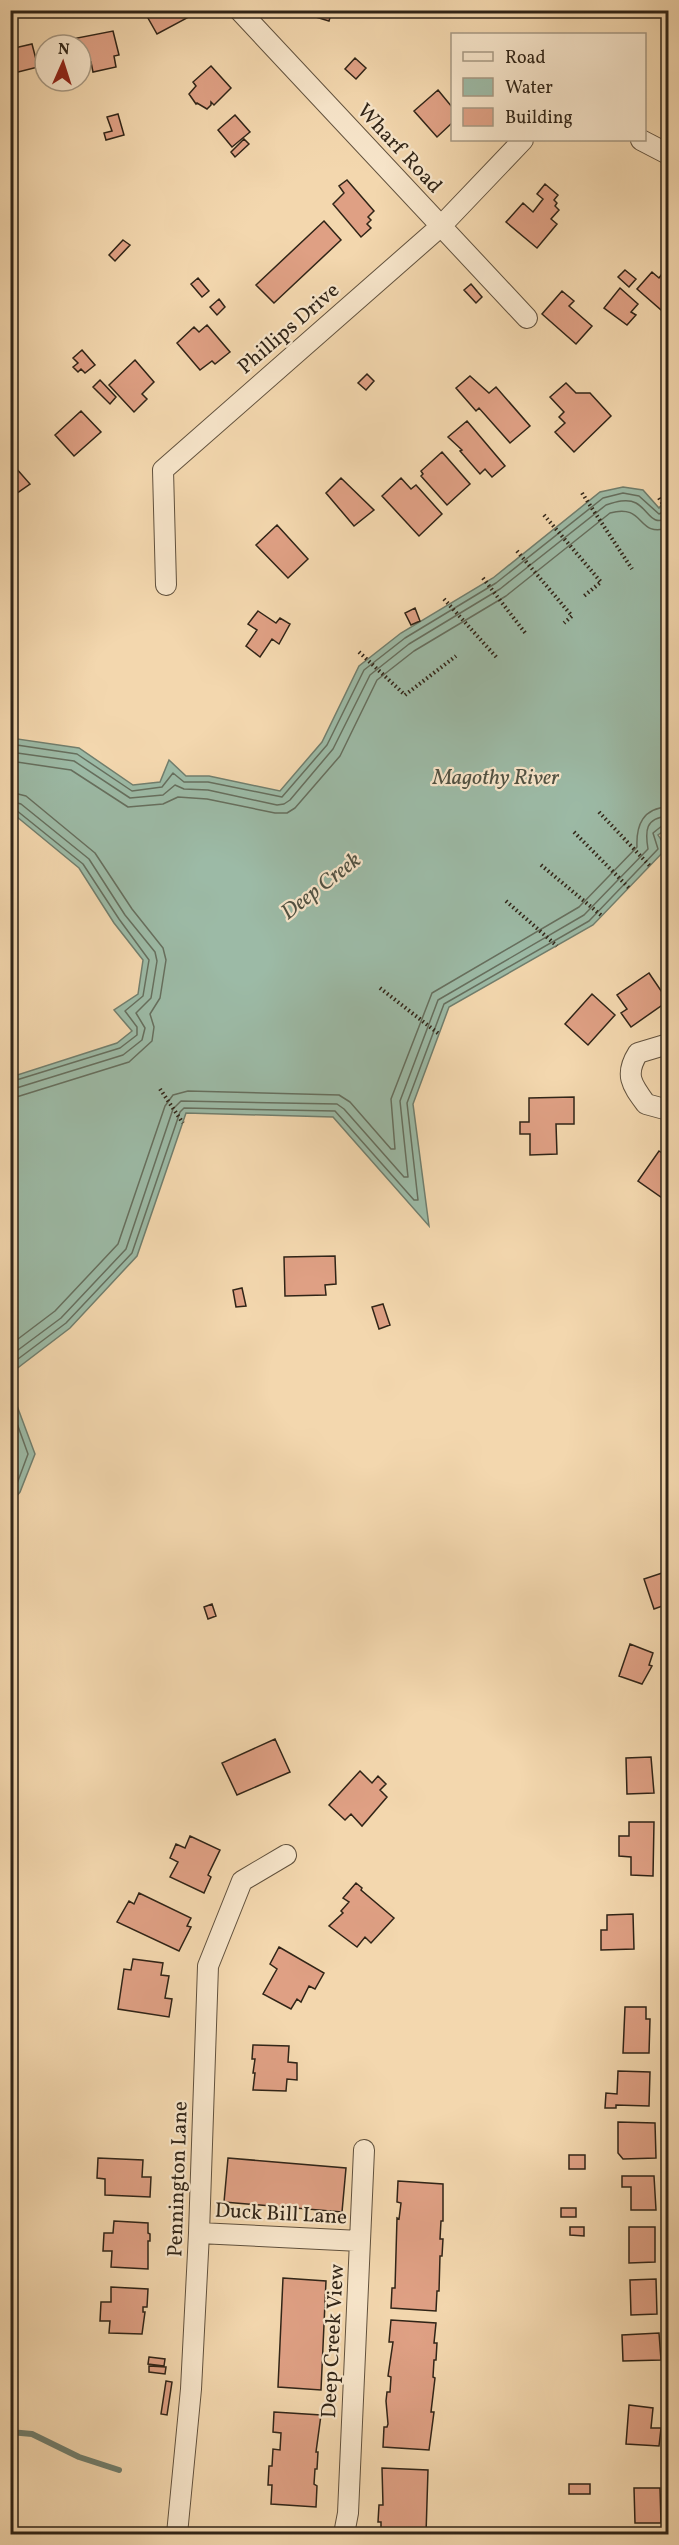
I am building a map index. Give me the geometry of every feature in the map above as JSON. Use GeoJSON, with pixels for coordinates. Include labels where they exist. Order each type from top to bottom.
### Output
{"type":"FeatureCollection","features":[{"type":"Feature","properties":{"kind":"street","name":"Wharf Road"},"geometry":{"type":"LineString","coordinates":[[239,10],[526,318]]}},
{"type":"Feature","properties":{"kind":"street","name":"Phillips Drive"},"geometry":{"type":"LineString","coordinates":[[166,585],[163,470],[441,226],[523,141]]}},
{"type":"Feature","properties":{"kind":"street"},"geometry":{"type":"LineString","coordinates":[[643,141],[669,154]]}},
{"type":"Feature","properties":{"kind":"street"},"geometry":{"type":"LineString","coordinates":[[669,1044],[638,1053],[632,1063],[630,1073],[635,1088],[646,1104],[669,1110]]}},
{"type":"Feature","properties":{"kind":"street","name":"Pennington Lane"},"geometry":{"type":"LineString","coordinates":[[177,2535],[191,2389],[208,1966],[242,1881],[286,1855]]}},
{"type":"Feature","properties":{"kind":"street","name":"Deep Creek View"},"geometry":{"type":"LineString","coordinates":[[344,2535],[348,2512],[364,2150]]}},
{"type":"Feature","properties":{"kind":"street","name":"Duck Bill Lane"},"geometry":{"type":"LineString","coordinates":[[199,2233],[360,2241]]}},
{"type":"Feature","properties":{"kind":"path"},"geometry":{"type":"LineString","coordinates":[[582,493],[632,570]]}},
{"type":"Feature","properties":{"kind":"path"},"geometry":{"type":"LineString","coordinates":[[659,498],[669,513]]}},
{"type":"Feature","properties":{"kind":"path"},"geometry":{"type":"LineString","coordinates":[[544,515],[601,582],[584,596]]}},
{"type":"Feature","properties":{"kind":"path"},"geometry":{"type":"LineString","coordinates":[[517,551],[572,616],[564,623]]}},
{"type":"Feature","properties":{"kind":"path"},"geometry":{"type":"LineString","coordinates":[[483,578],[526,634]]}},
{"type":"Feature","properties":{"kind":"path"},"geometry":{"type":"LineString","coordinates":[[444,599],[498,659]]}},
{"type":"Feature","properties":{"kind":"path"},"geometry":{"type":"LineString","coordinates":[[359,652],[405,695],[456,656]]}},
{"type":"Feature","properties":{"kind":"path"},"geometry":{"type":"LineString","coordinates":[[599,812],[650,866]]}},
{"type":"Feature","properties":{"kind":"path"},"geometry":{"type":"LineString","coordinates":[[574,832],[629,888]]}},
{"type":"Feature","properties":{"kind":"path"},"geometry":{"type":"LineString","coordinates":[[541,866],[602,916]]}},
{"type":"Feature","properties":{"kind":"path"},"geometry":{"type":"LineString","coordinates":[[506,901],[557,946]]}},
{"type":"Feature","properties":{"kind":"path"},"geometry":{"type":"LineString","coordinates":[[380,988],[439,1034]]}},
{"type":"Feature","properties":{"kind":"path"},"geometry":{"type":"LineString","coordinates":[[160,1089],[183,1123]]}},
{"type":"Feature","properties":{"kind":"water","name":"Magothy River"},"geometry":{"type":"Polygon","coordinates":[[[623,487],[643,490],[659,508],[668,497],[668,828],[658,835],[667,848],[593,925],[449,1007],[413,1104],[429,1226],[333,1117],[186,1113],[137,1256],[70,1328],[11,1373],[11,1077],[117,1043],[132,1031],[114,1010],[138,994],[143,960],[114,923],[79,868],[11,812],[11,738],[79,748],[133,785],[160,782],[169,760],[186,776],[209,776],[280,791],[322,742],[359,666],[401,633],[493,578],[600,492],[623,487]]]}},
{"type":"Feature","properties":{"kind":"water"},"geometry":{"type":"Polygon","coordinates":[[[10,1387],[35,1454],[20,1492],[11,1503],[10,1387]]]}},
{"type":"Feature","properties":{"kind":"building"},"geometry":{"type":"Polygon","coordinates":[[[184,10],[187,18],[157,34],[144,11],[184,10]]]}},
{"type":"Feature","properties":{"kind":"building"},"geometry":{"type":"Polygon","coordinates":[[[310,10],[332,10],[329,21],[309,15],[310,10]]]}},
{"type":"Feature","properties":{"kind":"building"},"geometry":{"type":"Polygon","coordinates":[[[113,31],[119,55],[114,56],[116,67],[93,72],[93,35],[113,31]]]}},
{"type":"Feature","properties":{"kind":"building"},"geometry":{"type":"Polygon","coordinates":[[[32,44],[33,68],[10,74],[10,49],[32,44]]]}},
{"type":"Feature","properties":{"kind":"building"},"geometry":{"type":"Polygon","coordinates":[[[355,58],[366,68],[356,79],[345,69],[355,58]]]}},
{"type":"Feature","properties":{"kind":"building"},"geometry":{"type":"Polygon","coordinates":[[[211,66],[231,88],[214,105],[211,102],[207,109],[196,104],[189,94],[196,86],[193,82],[211,66]]]}},
{"type":"Feature","properties":{"kind":"building"},"geometry":{"type":"Polygon","coordinates":[[[438,90],[451,106],[451,124],[437,137],[414,111],[438,90]]]}},
{"type":"Feature","properties":{"kind":"building"},"geometry":{"type":"Polygon","coordinates":[[[118,114],[124,135],[106,140],[104,133],[112,131],[107,117],[118,114]]]}},
{"type":"Feature","properties":{"kind":"building"},"geometry":{"type":"Polygon","coordinates":[[[235,115],[250,132],[232,147],[218,130],[235,115]]]}},
{"type":"Feature","properties":{"kind":"building"},"geometry":{"type":"Polygon","coordinates":[[[244,139],[249,144],[235,157],[231,152],[244,139]]]}},
{"type":"Feature","properties":{"kind":"building"},"geometry":{"type":"Polygon","coordinates":[[[347,180],[374,211],[368,217],[371,220],[367,224],[371,228],[361,237],[333,204],[344,193],[339,186],[347,180]]]}},
{"type":"Feature","properties":{"kind":"building"},"geometry":{"type":"Polygon","coordinates":[[[545,184],[558,195],[554,200],[559,210],[551,219],[557,224],[537,248],[506,222],[523,203],[533,212],[543,199],[537,194],[545,184]]]}},
{"type":"Feature","properties":{"kind":"building"},"geometry":{"type":"Polygon","coordinates":[[[324,221],[341,240],[274,303],[256,285],[324,221]]]}},
{"type":"Feature","properties":{"kind":"building"},"geometry":{"type":"Polygon","coordinates":[[[123,240],[130,245],[115,261],[109,255],[123,240]]]}},
{"type":"Feature","properties":{"kind":"building"},"geometry":{"type":"Polygon","coordinates":[[[625,270],[636,279],[629,287],[618,277],[625,270]]]}},
{"type":"Feature","properties":{"kind":"building"},"geometry":{"type":"Polygon","coordinates":[[[652,272],[659,278],[662,274],[668,280],[668,316],[637,289],[652,272]]]}},
{"type":"Feature","properties":{"kind":"building"},"geometry":{"type":"Polygon","coordinates":[[[198,278],[209,291],[202,297],[191,284],[198,278]]]}},
{"type":"Feature","properties":{"kind":"building"},"geometry":{"type":"Polygon","coordinates":[[[471,284],[482,297],[476,303],[464,290],[471,284]]]}},
{"type":"Feature","properties":{"kind":"building"},"geometry":{"type":"Polygon","coordinates":[[[620,288],[638,304],[631,312],[636,315],[627,325],[604,308],[620,288]]]}},
{"type":"Feature","properties":{"kind":"building"},"geometry":{"type":"Polygon","coordinates":[[[562,291],[574,301],[569,306],[592,326],[576,344],[542,314],[562,291]]]}},
{"type":"Feature","properties":{"kind":"building"},"geometry":{"type":"Polygon","coordinates":[[[219,299],[225,307],[217,315],[210,307],[219,299]]]}},
{"type":"Feature","properties":{"kind":"building"},"geometry":{"type":"Polygon","coordinates":[[[207,325],[230,352],[215,364],[212,361],[200,370],[177,343],[194,327],[199,332],[207,325]]]}},
{"type":"Feature","properties":{"kind":"building"},"geometry":{"type":"Polygon","coordinates":[[[82,350],[95,365],[85,373],[81,369],[78,372],[73,367],[78,363],[73,358],[82,350]]]}},
{"type":"Feature","properties":{"kind":"building"},"geometry":{"type":"Polygon","coordinates":[[[135,360],[154,382],[142,394],[147,399],[134,412],[109,385],[135,360]]]}},
{"type":"Feature","properties":{"kind":"building"},"geometry":{"type":"Polygon","coordinates":[[[367,374],[374,381],[366,390],[358,383],[367,374]]]}},
{"type":"Feature","properties":{"kind":"building"},"geometry":{"type":"Polygon","coordinates":[[[470,376],[489,393],[496,387],[530,426],[510,443],[479,408],[476,411],[456,388],[470,376]]]}},
{"type":"Feature","properties":{"kind":"building"},"geometry":{"type":"Polygon","coordinates":[[[100,380],[116,397],[110,404],[93,387],[100,380]]]}},
{"type":"Feature","properties":{"kind":"building"},"geometry":{"type":"Polygon","coordinates":[[[566,383],[576,393],[590,393],[611,416],[574,452],[555,432],[565,423],[559,417],[564,412],[550,397],[566,383]]]}},
{"type":"Feature","properties":{"kind":"building"},"geometry":{"type":"Polygon","coordinates":[[[81,411],[101,432],[74,456],[55,435],[81,411]]]}},
{"type":"Feature","properties":{"kind":"building"},"geometry":{"type":"Polygon","coordinates":[[[467,421],[505,466],[492,477],[485,469],[480,474],[460,451],[462,450],[448,437],[467,421]]]}},
{"type":"Feature","properties":{"kind":"building"},"geometry":{"type":"Polygon","coordinates":[[[442,452],[470,484],[447,505],[421,476],[423,474],[421,471],[442,452]]]}},
{"type":"Feature","properties":{"kind":"building"},"geometry":{"type":"Polygon","coordinates":[[[15,467],[30,484],[10,498],[10,471],[15,467]]]}},
{"type":"Feature","properties":{"kind":"building"},"geometry":{"type":"Polygon","coordinates":[[[341,478],[374,510],[354,526],[326,493],[341,478]]]}},
{"type":"Feature","properties":{"kind":"building"},"geometry":{"type":"Polygon","coordinates":[[[401,478],[411,489],[416,485],[442,514],[419,536],[382,496],[401,478]]]}},
{"type":"Feature","properties":{"kind":"building"},"geometry":{"type":"Polygon","coordinates":[[[277,525],[308,559],[288,578],[256,545],[277,525]]]}},
{"type":"Feature","properties":{"kind":"building"},"geometry":{"type":"Polygon","coordinates":[[[415,608],[420,621],[411,625],[405,613],[415,608]]]}},
{"type":"Feature","properties":{"kind":"building"},"geometry":{"type":"Polygon","coordinates":[[[258,611],[276,623],[280,618],[290,624],[279,644],[272,639],[260,657],[246,646],[257,630],[248,624],[258,611]]]}},
{"type":"Feature","properties":{"kind":"building"},"geometry":{"type":"Polygon","coordinates":[[[649,973],[668,1001],[631,1027],[621,1013],[627,1009],[617,995],[649,973]]]}},
{"type":"Feature","properties":{"kind":"building"},"geometry":{"type":"Polygon","coordinates":[[[592,994],[615,1015],[588,1045],[565,1024],[592,994]]]}},
{"type":"Feature","properties":{"kind":"building"},"geometry":{"type":"Polygon","coordinates":[[[574,1097],[574,1124],[556,1124],[557,1154],[530,1155],[530,1134],[520,1134],[520,1122],[529,1122],[529,1098],[574,1097]]]}},
{"type":"Feature","properties":{"kind":"building"},"geometry":{"type":"Polygon","coordinates":[[[659,1151],[668,1157],[668,1202],[638,1181],[659,1151]]]}},
{"type":"Feature","properties":{"kind":"building"},"geometry":{"type":"Polygon","coordinates":[[[335,1256],[336,1284],[325,1285],[326,1295],[285,1296],[284,1257],[335,1256]]]}},
{"type":"Feature","properties":{"kind":"building"},"geometry":{"type":"Polygon","coordinates":[[[242,1288],[246,1306],[236,1307],[233,1290],[242,1288]]]}},
{"type":"Feature","properties":{"kind":"building"},"geometry":{"type":"Polygon","coordinates":[[[383,1304],[390,1325],[379,1329],[372,1307],[383,1304]]]}},
{"type":"Feature","properties":{"kind":"building"},"geometry":{"type":"Polygon","coordinates":[[[668,1571],[668,1604],[654,1609],[644,1579],[668,1571]]]}},
{"type":"Feature","properties":{"kind":"building"},"geometry":{"type":"Polygon","coordinates":[[[212,1604],[216,1616],[208,1619],[204,1607],[212,1604]]]}},
{"type":"Feature","properties":{"kind":"building"},"geometry":{"type":"Polygon","coordinates":[[[630,1644],[653,1653],[649,1665],[652,1666],[642,1684],[619,1676],[630,1644]]]}},
{"type":"Feature","properties":{"kind":"building"},"geometry":{"type":"Polygon","coordinates":[[[275,1739],[290,1772],[237,1795],[222,1763],[275,1739]]]}},
{"type":"Feature","properties":{"kind":"building"},"geometry":{"type":"Polygon","coordinates":[[[651,1757],[654,1793],[627,1794],[626,1758],[651,1757]]]}},
{"type":"Feature","properties":{"kind":"building"},"geometry":{"type":"Polygon","coordinates":[[[360,1771],[372,1783],[378,1776],[386,1784],[380,1790],[387,1797],[362,1826],[351,1814],[345,1820],[329,1805],[360,1771]]]}},
{"type":"Feature","properties":{"kind":"building"},"geometry":{"type":"Polygon","coordinates":[[[629,1822],[654,1822],[653,1876],[631,1875],[631,1857],[619,1856],[619,1836],[629,1836],[629,1822]]]}},
{"type":"Feature","properties":{"kind":"building"},"geometry":{"type":"Polygon","coordinates":[[[190,1836],[220,1850],[208,1875],[211,1877],[204,1893],[170,1877],[178,1862],[170,1858],[176,1844],[185,1848],[190,1836]]]}},
{"type":"Feature","properties":{"kind":"building"},"geometry":{"type":"Polygon","coordinates":[[[356,1883],[394,1918],[371,1943],[365,1937],[357,1947],[329,1926],[343,1913],[341,1911],[349,1902],[343,1898],[356,1883]]]}},
{"type":"Feature","properties":{"kind":"building"},"geometry":{"type":"Polygon","coordinates":[[[139,1893],[191,1918],[187,1926],[191,1927],[179,1951],[117,1922],[129,1901],[134,1904],[139,1893]]]}},
{"type":"Feature","properties":{"kind":"building"},"geometry":{"type":"Polygon","coordinates":[[[633,1914],[634,1949],[601,1950],[601,1930],[607,1930],[607,1915],[633,1914]]]}},
{"type":"Feature","properties":{"kind":"building"},"geometry":{"type":"Polygon","coordinates":[[[279,1947],[324,1973],[315,1989],[309,1986],[301,2002],[297,1999],[291,2009],[263,1994],[277,1969],[270,1964],[279,1947]]]}},
{"type":"Feature","properties":{"kind":"building"},"geometry":{"type":"Polygon","coordinates":[[[133,1959],[163,1963],[161,1975],[169,1976],[165,1998],[172,1999],[169,2017],[118,2009],[124,1969],[131,1970],[133,1959]]]}},
{"type":"Feature","properties":{"kind":"building"},"geometry":{"type":"Polygon","coordinates":[[[625,2007],[646,2007],[646,2019],[650,2019],[649,2053],[623,2053],[625,2007]]]}},
{"type":"Feature","properties":{"kind":"building"},"geometry":{"type":"Polygon","coordinates":[[[253,2045],[289,2046],[288,2062],[297,2063],[297,2080],[287,2079],[286,2091],[253,2090],[255,2059],[252,2059],[253,2045]]]}},
{"type":"Feature","properties":{"kind":"building"},"geometry":{"type":"Polygon","coordinates":[[[618,2071],[650,2072],[649,2106],[616,2105],[616,2108],[605,2108],[606,2093],[617,2094],[618,2071]]]}},
{"type":"Feature","properties":{"kind":"building"},"geometry":{"type":"Polygon","coordinates":[[[618,2122],[655,2123],[656,2158],[623,2159],[618,2153],[618,2122]]]}},
{"type":"Feature","properties":{"kind":"building"},"geometry":{"type":"Polygon","coordinates":[[[569,2155],[585,2155],[585,2169],[569,2169],[569,2155]]]}},
{"type":"Feature","properties":{"kind":"building"},"geometry":{"type":"Polygon","coordinates":[[[98,2158],[143,2160],[142,2177],[151,2177],[150,2197],[105,2195],[105,2179],[97,2178],[98,2158]]]}},
{"type":"Feature","properties":{"kind":"building"},"geometry":{"type":"Polygon","coordinates":[[[228,2158],[346,2168],[342,2212],[224,2202],[228,2158]]]}},
{"type":"Feature","properties":{"kind":"building"},"geometry":{"type":"Polygon","coordinates":[[[622,2176],[654,2176],[656,2210],[631,2210],[631,2187],[622,2187],[622,2176]]]}},
{"type":"Feature","properties":{"kind":"building"},"geometry":{"type":"Polygon","coordinates":[[[398,2181],[443,2184],[443,2221],[441,2221],[440,2239],[443,2239],[436,2311],[391,2308],[392,2288],[395,2288],[397,2218],[399,2219],[401,2203],[397,2202],[398,2181]]]}},
{"type":"Feature","properties":{"kind":"building"},"geometry":{"type":"Polygon","coordinates":[[[561,2208],[576,2208],[576,2217],[561,2217],[561,2208]]]}},
{"type":"Feature","properties":{"kind":"building"},"geometry":{"type":"Polygon","coordinates":[[[114,2221],[148,2223],[150,2241],[148,2241],[148,2269],[111,2267],[112,2251],[103,2251],[104,2233],[113,2233],[114,2221]]]}},
{"type":"Feature","properties":{"kind":"building"},"geometry":{"type":"Polygon","coordinates":[[[570,2227],[584,2227],[584,2236],[570,2235],[570,2227]]]}},
{"type":"Feature","properties":{"kind":"building"},"geometry":{"type":"Polygon","coordinates":[[[629,2227],[655,2227],[655,2262],[629,2263],[629,2227]]]}},
{"type":"Feature","properties":{"kind":"building"},"geometry":{"type":"Polygon","coordinates":[[[283,2278],[326,2281],[321,2390],[278,2387],[283,2278]]]}},
{"type":"Feature","properties":{"kind":"building"},"geometry":{"type":"Polygon","coordinates":[[[656,2279],[657,2314],[631,2315],[630,2280],[656,2279]]]}},
{"type":"Feature","properties":{"kind":"building"},"geometry":{"type":"Polygon","coordinates":[[[111,2287],[148,2289],[147,2307],[143,2307],[143,2312],[145,2312],[142,2334],[109,2333],[110,2321],[100,2321],[101,2302],[111,2302],[111,2287]]]}},
{"type":"Feature","properties":{"kind":"building"},"geometry":{"type":"Polygon","coordinates":[[[391,2320],[436,2323],[434,2343],[437,2343],[431,2412],[434,2412],[429,2450],[383,2447],[384,2427],[388,2424],[386,2401],[387,2392],[390,2392],[391,2377],[388,2376],[393,2342],[389,2342],[391,2320]]]}},
{"type":"Feature","properties":{"kind":"building"},"geometry":{"type":"Polygon","coordinates":[[[659,2333],[661,2360],[623,2361],[622,2335],[659,2333]]]}},
{"type":"Feature","properties":{"kind":"building"},"geometry":{"type":"Polygon","coordinates":[[[149,2357],[165,2359],[164,2366],[148,2364],[149,2357]]]}},
{"type":"Feature","properties":{"kind":"building"},"geometry":{"type":"Polygon","coordinates":[[[149,2366],[166,2367],[165,2374],[149,2372],[149,2366]]]}},
{"type":"Feature","properties":{"kind":"building"},"geometry":{"type":"Polygon","coordinates":[[[166,2381],[172,2382],[167,2415],[161,2414],[166,2381]]]}},
{"type":"Feature","properties":{"kind":"building"},"geometry":{"type":"Polygon","coordinates":[[[629,2405],[653,2408],[651,2428],[661,2428],[659,2446],[626,2444],[629,2405]]]}},
{"type":"Feature","properties":{"kind":"building"},"geometry":{"type":"Polygon","coordinates":[[[274,2412],[321,2415],[314,2484],[317,2486],[316,2507],[271,2504],[272,2485],[268,2485],[269,2466],[272,2466],[273,2449],[280,2450],[281,2433],[273,2432],[274,2412]]]}},
{"type":"Feature","properties":{"kind":"building"},"geometry":{"type":"Polygon","coordinates":[[[382,2468],[428,2470],[426,2534],[381,2534],[381,2522],[378,2522],[379,2505],[383,2505],[382,2468]]]}},
{"type":"Feature","properties":{"kind":"building"},"geometry":{"type":"Polygon","coordinates":[[[569,2484],[590,2484],[590,2494],[569,2494],[569,2484]]]}},
{"type":"Feature","properties":{"kind":"building"},"geometry":{"type":"Polygon","coordinates":[[[634,2488],[660,2488],[661,2523],[635,2523],[634,2488]]]}},
{"type":"Feature","properties":{"kind":"waterway"},"geometry":{"type":"LineString","coordinates":[[10,2432],[32,2434],[79,2457],[119,2470]]}},
{"type":"Feature","properties":{"kind":"water label","name":"Deep Creek"},"geometry":{"type":"Point","coordinates":[320,885]}}]}
